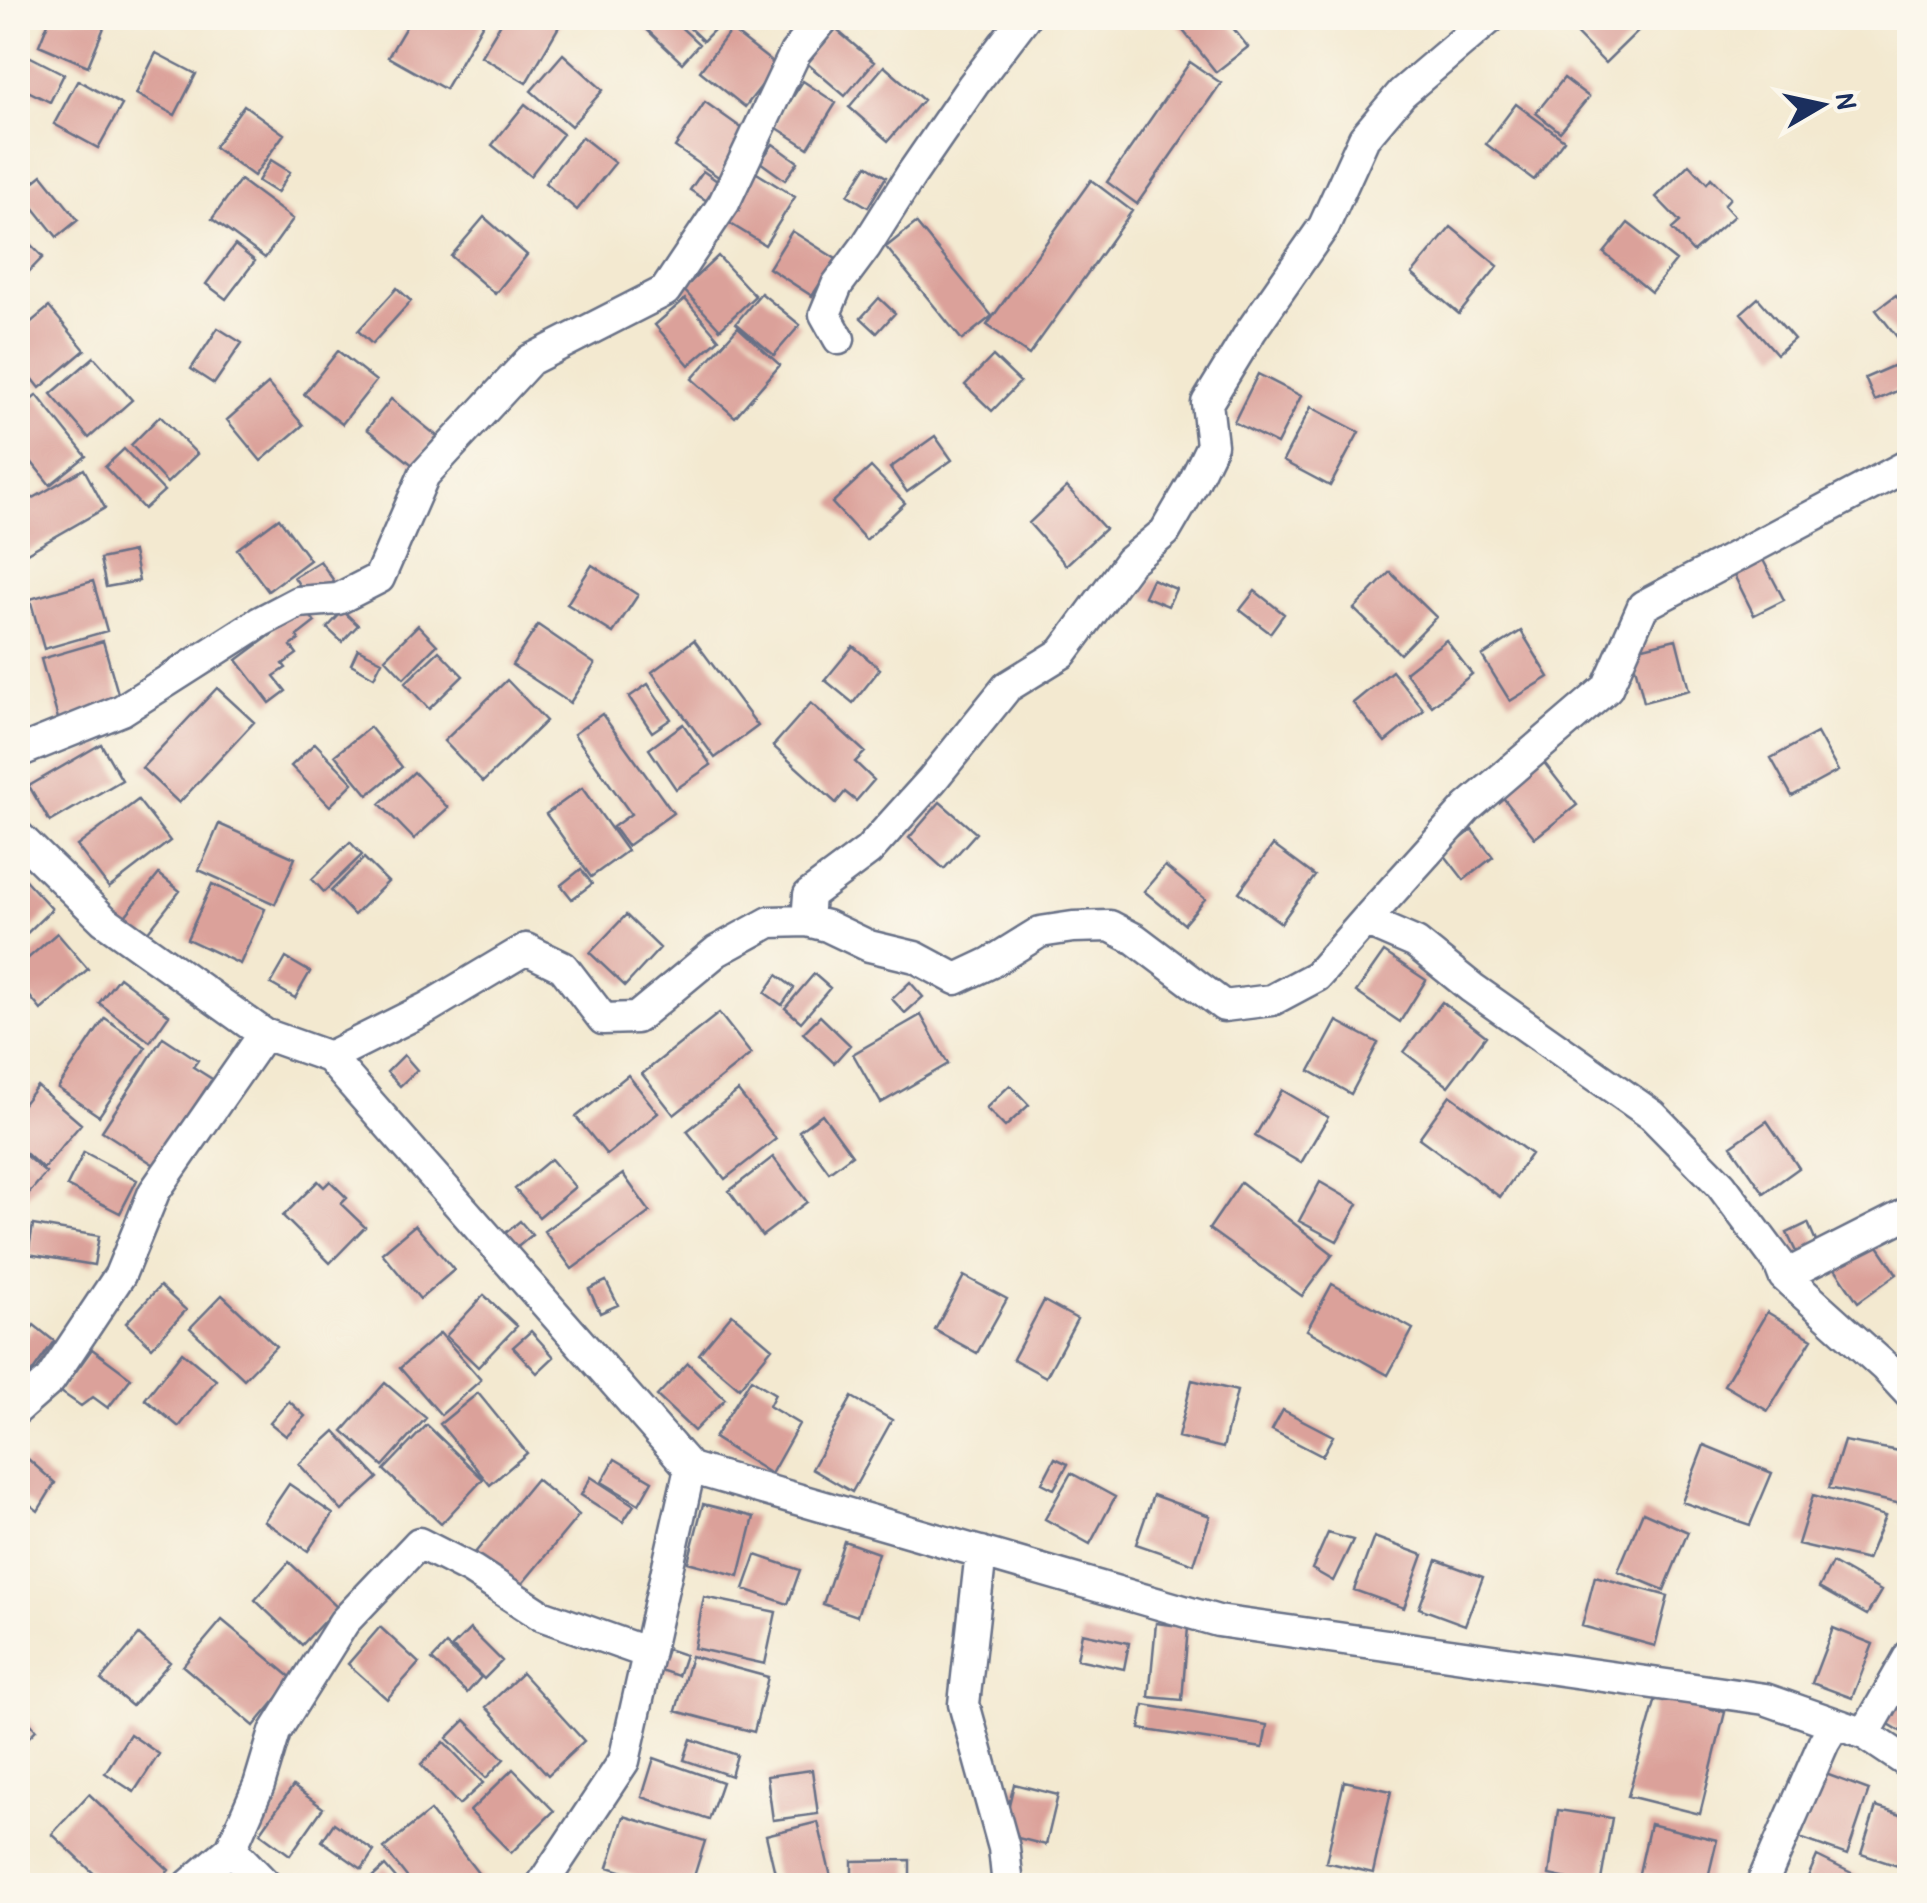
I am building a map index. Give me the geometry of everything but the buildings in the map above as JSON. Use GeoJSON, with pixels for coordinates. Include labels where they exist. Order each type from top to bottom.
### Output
{"type":"FeatureCollection","features":[{"type":"Feature","properties":{"kind":"street"},"geometry":{"type":"LineString","coordinates":[[18,752],[122,710],[298,602],[338,599],[379,578],[424,475],[530,360],[664,291],[724,203],[795,53],[824,18]]}},
{"type":"Feature","properties":{"kind":"street"},"geometry":{"type":"LineString","coordinates":[[838,340],[825,314],[837,285],[1024,18]]}},
{"type":"Feature","properties":{"kind":"street"},"geometry":{"type":"LineString","coordinates":[[807,921],[809,895],[868,851],[1007,687],[1062,653],[1130,561],[1165,532],[1212,445],[1207,403],[1324,226],[1364,138],[1402,94],[1490,18]]}},
{"type":"Feature","properties":{"kind":"street"},"geometry":{"type":"LineString","coordinates":[[328,1056],[427,1008],[526,949],[563,967],[603,1019],[636,1018],[717,951],[770,922],[807,921],[828,926],[869,946],[915,956],[956,979],[1040,932],[1110,926],[1135,939],[1224,1006],[1272,1000],[1317,976],[1467,808],[1607,688],[1643,606],[1910,464]]}},
{"type":"Feature","properties":{"kind":"street"},"geometry":{"type":"LineString","coordinates":[[18,836],[104,920],[264,1034],[328,1056],[690,1468],[1218,1621],[1765,1699],[1865,1734],[1910,1764]]}},
{"type":"Feature","properties":{"kind":"street"},"geometry":{"type":"LineString","coordinates":[[1365,921],[1416,944],[1652,1115],[1721,1185],[1779,1263],[1784,1276],[1910,1394]]}},
{"type":"Feature","properties":{"kind":"street"},"geometry":{"type":"LineString","coordinates":[[18,1408],[50,1380],[120,1276],[154,1192],[264,1034]]}},
{"type":"Feature","properties":{"kind":"street"},"geometry":{"type":"LineString","coordinates":[[1784,1276],[1910,1212]]}},
{"type":"Feature","properties":{"kind":"street"},"geometry":{"type":"LineString","coordinates":[[541,1886],[624,1761],[690,1468]]}},
{"type":"Feature","properties":{"kind":"street"},"geometry":{"type":"LineString","coordinates":[[188,1886],[231,1849],[259,1785],[276,1732],[344,1622],[419,1543],[472,1570],[542,1616],[648,1652]]}},
{"type":"Feature","properties":{"kind":"street"},"geometry":{"type":"LineString","coordinates":[[981,1552],[964,1704],[1004,1848],[1008,1886]]}},
{"type":"Feature","properties":{"kind":"street"},"geometry":{"type":"LineString","coordinates":[[1865,1734],[1910,1654]]}},
{"type":"Feature","properties":{"kind":"street"},"geometry":{"type":"LineString","coordinates":[[1761,1886],[1835,1724]]}},
{"type":"Feature","properties":{"kind":"street"},"geometry":{"type":"LineString","coordinates":[[231,1849],[266,1886]]}}]}
